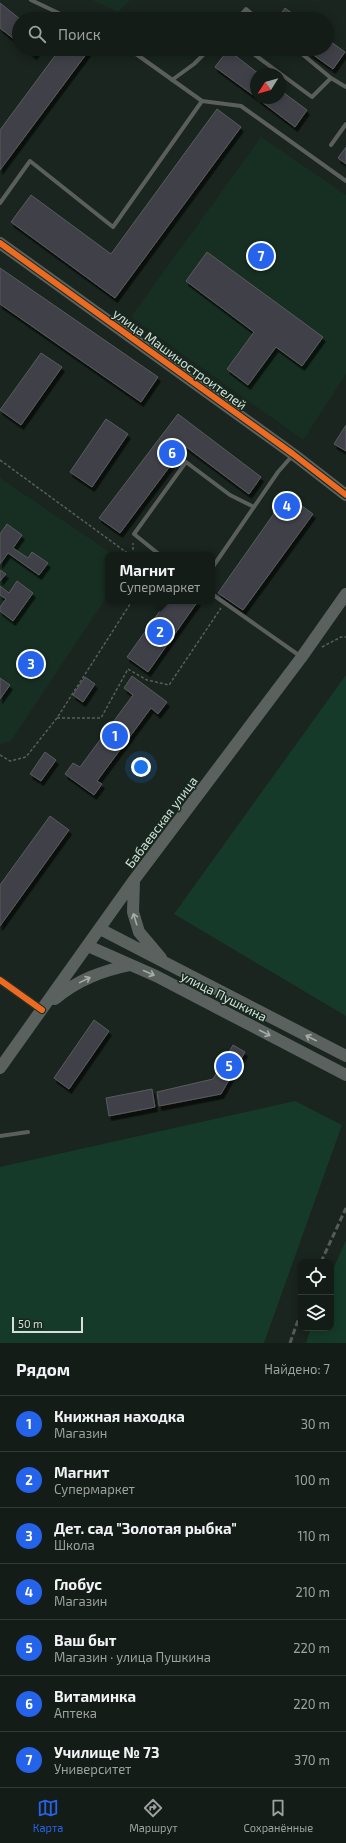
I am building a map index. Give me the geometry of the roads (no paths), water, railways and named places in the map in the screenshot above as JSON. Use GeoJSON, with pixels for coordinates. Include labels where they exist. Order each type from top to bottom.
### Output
{"type":"FeatureCollection","features":[{"type":"Feature","properties":{"kind":"main road","name":"улица Машиностроителей"},"geometry":{"type":"LineString","coordinates":[[0,243],[293,454],[346,495]]}},
{"type":"Feature","properties":{"kind":"main road","name":"Бабаевская улица"},"geometry":{"type":"LineString","coordinates":[[0,1068],[134,880],[302,658],[346,594]]}},
{"type":"Feature","properties":{"kind":"main road"},"geometry":{"type":"LineString","coordinates":[[134,880],[133,912],[139,932],[165,962]]}},
{"type":"Feature","properties":{"kind":"main road","name":"улица Пушкина"},"geometry":{"type":"LineString","coordinates":[[100,929],[346,1056]]}},
{"type":"Feature","properties":{"kind":"main road","name":"улица Пушкина"},"geometry":{"type":"LineString","coordinates":[[88,946],[156,976],[346,1074]]}},
{"type":"Feature","properties":{"kind":"main road"},"geometry":{"type":"LineString","coordinates":[[42,1010],[64,991],[83,980],[106,970],[130,965]]}},
{"type":"Feature","properties":{"kind":"street"},"geometry":{"type":"LineString","coordinates":[[0,980],[42,1010]]}},
{"type":"Feature","properties":{"kind":"lane"},"geometry":{"type":"LineString","coordinates":[[31,0],[56,12]]}},
{"type":"Feature","properties":{"kind":"lane"},"geometry":{"type":"LineString","coordinates":[[139,56],[202,101],[241,106],[346,182]]}},
{"type":"Feature","properties":{"kind":"lane"},"geometry":{"type":"LineString","coordinates":[[172,80],[194,64],[202,56]]}},
{"type":"Feature","properties":{"kind":"lane"},"geometry":{"type":"LineString","coordinates":[[256,56],[312,97],[331,78]]}},
{"type":"Feature","properties":{"kind":"lane"},"geometry":{"type":"LineString","coordinates":[[304,56],[331,78],[346,87]]}},
{"type":"Feature","properties":{"kind":"lane"},"geometry":{"type":"LineString","coordinates":[[0,203],[30,161],[113,227],[202,101]]}},
{"type":"Feature","properties":{"kind":"lane"},"geometry":{"type":"LineString","coordinates":[[331,145],[346,124]]}},
{"type":"Feature","properties":{"kind":"lane"},"geometry":{"type":"LineString","coordinates":[[215,564],[293,454]]}},
{"type":"Feature","properties":{"kind":"lane"},"geometry":{"type":"LineString","coordinates":[[156,552],[134,534],[186,462],[230,495],[254,507]]}},
{"type":"Feature","properties":{"kind":"lane"},"geometry":{"type":"LineString","coordinates":[[215,596],[302,658]]}},
{"type":"Feature","properties":{"kind":"lane"},"geometry":{"type":"LineString","coordinates":[[0,1136],[28,1132]]}},
{"type":"Feature","properties":{"kind":"railway"},"geometry":{"type":"LineString","coordinates":[[322,1259],[346,1208]]}},
{"type":"Feature","properties":{"kind":"railway"},"geometry":{"type":"LineString","coordinates":[[290,1343],[298,1320]]}},
{"type":"Feature","properties":{"kind":"place","name":"Училище № 73"},"geometry":{"type":"Point","coordinates":[261,256]}},
{"type":"Feature","properties":{"kind":"place","name":"Витаминка"},"geometry":{"type":"Point","coordinates":[172,453]}},
{"type":"Feature","properties":{"kind":"place","name":"Глобус"},"geometry":{"type":"Point","coordinates":[287,506]}},
{"type":"Feature","properties":{"kind":"place","name":"Магнит"},"geometry":{"type":"Point","coordinates":[160,632]}},
{"type":"Feature","properties":{"kind":"place","name":"Дет. сад \"Золотая рыбка\""},"geometry":{"type":"Point","coordinates":[31,664]}},
{"type":"Feature","properties":{"kind":"place","name":"Книжная находка"},"geometry":{"type":"Point","coordinates":[115,736]}},
{"type":"Feature","properties":{"kind":"place","name":"Ваш быт"},"geometry":{"type":"Point","coordinates":[229,1066]}}]}
